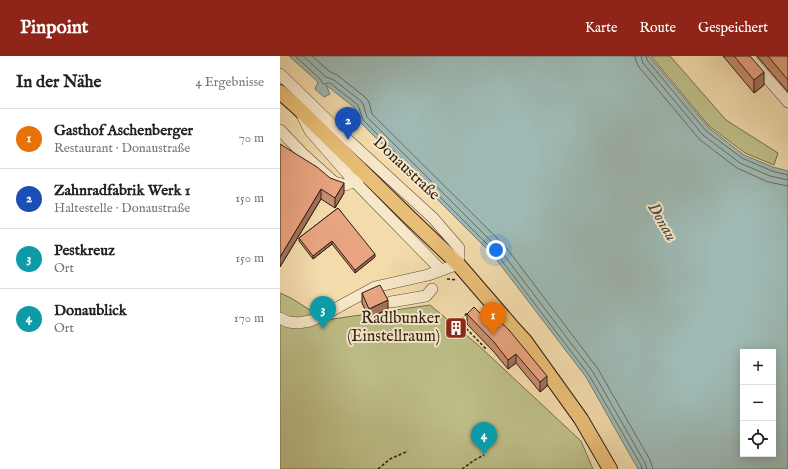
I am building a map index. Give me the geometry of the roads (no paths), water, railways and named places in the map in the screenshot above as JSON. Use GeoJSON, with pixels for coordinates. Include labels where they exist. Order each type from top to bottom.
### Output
{"type":"FeatureCollection","features":[{"type":"Feature","properties":{"kind":"main road","name":"Donaustraße"},"geometry":{"type":"LineString","coordinates":[[280,92],[298,108],[360,178],[458,264],[525,341],[581,419],[610,469]]}},
{"type":"Feature","properties":{"kind":"street"},"geometry":{"type":"LineString","coordinates":[[748,56],[788,102]]}},
{"type":"Feature","properties":{"kind":"street","name":"Donaustraße"},"geometry":{"type":"LineString","coordinates":[[280,74],[348,140],[433,218],[459,248],[458,264]]}},
{"type":"Feature","properties":{"kind":"street"},"geometry":{"type":"LineString","coordinates":[[280,130],[302,153],[334,182],[346,185],[360,178],[441,270]]}},
{"type":"Feature","properties":{"kind":"street"},"geometry":{"type":"LineString","coordinates":[[280,318],[288,322],[298,323],[310,321],[375,287],[428,275],[458,264]]}},
{"type":"Feature","properties":{"kind":"street"},"geometry":{"type":"LineString","coordinates":[[391,302],[426,296],[432,289]]}},
{"type":"Feature","properties":{"kind":"water","name":"Donau"},"geometry":{"type":"Polygon","coordinates":[[[289,56],[649,56],[709,128],[744,155],[773,167],[788,171],[788,469],[638,469],[586,377],[493,255],[359,121],[355,108],[326,85],[330,94],[324,97],[315,89],[318,82],[289,56]]]}},
{"type":"Feature","properties":{"kind":"place","name":"Zahnradfabrik Werk 1"},"geometry":{"type":"Point","coordinates":[348,140]}},
{"type":"Feature","properties":{"kind":"place","name":"Radlbunker (Einstellraum)"},"geometry":{"type":"Point","coordinates":[456,328]}},
{"type":"Feature","properties":{"kind":"place","name":"Pestkreuz"},"geometry":{"type":"Point","coordinates":[323,329]}},
{"type":"Feature","properties":{"kind":"place","name":"Gasthof Aschenberger"},"geometry":{"type":"Point","coordinates":[493,335]}},
{"type":"Feature","properties":{"kind":"place","name":"Donaublick"},"geometry":{"type":"Point","coordinates":[484,455]}}]}
